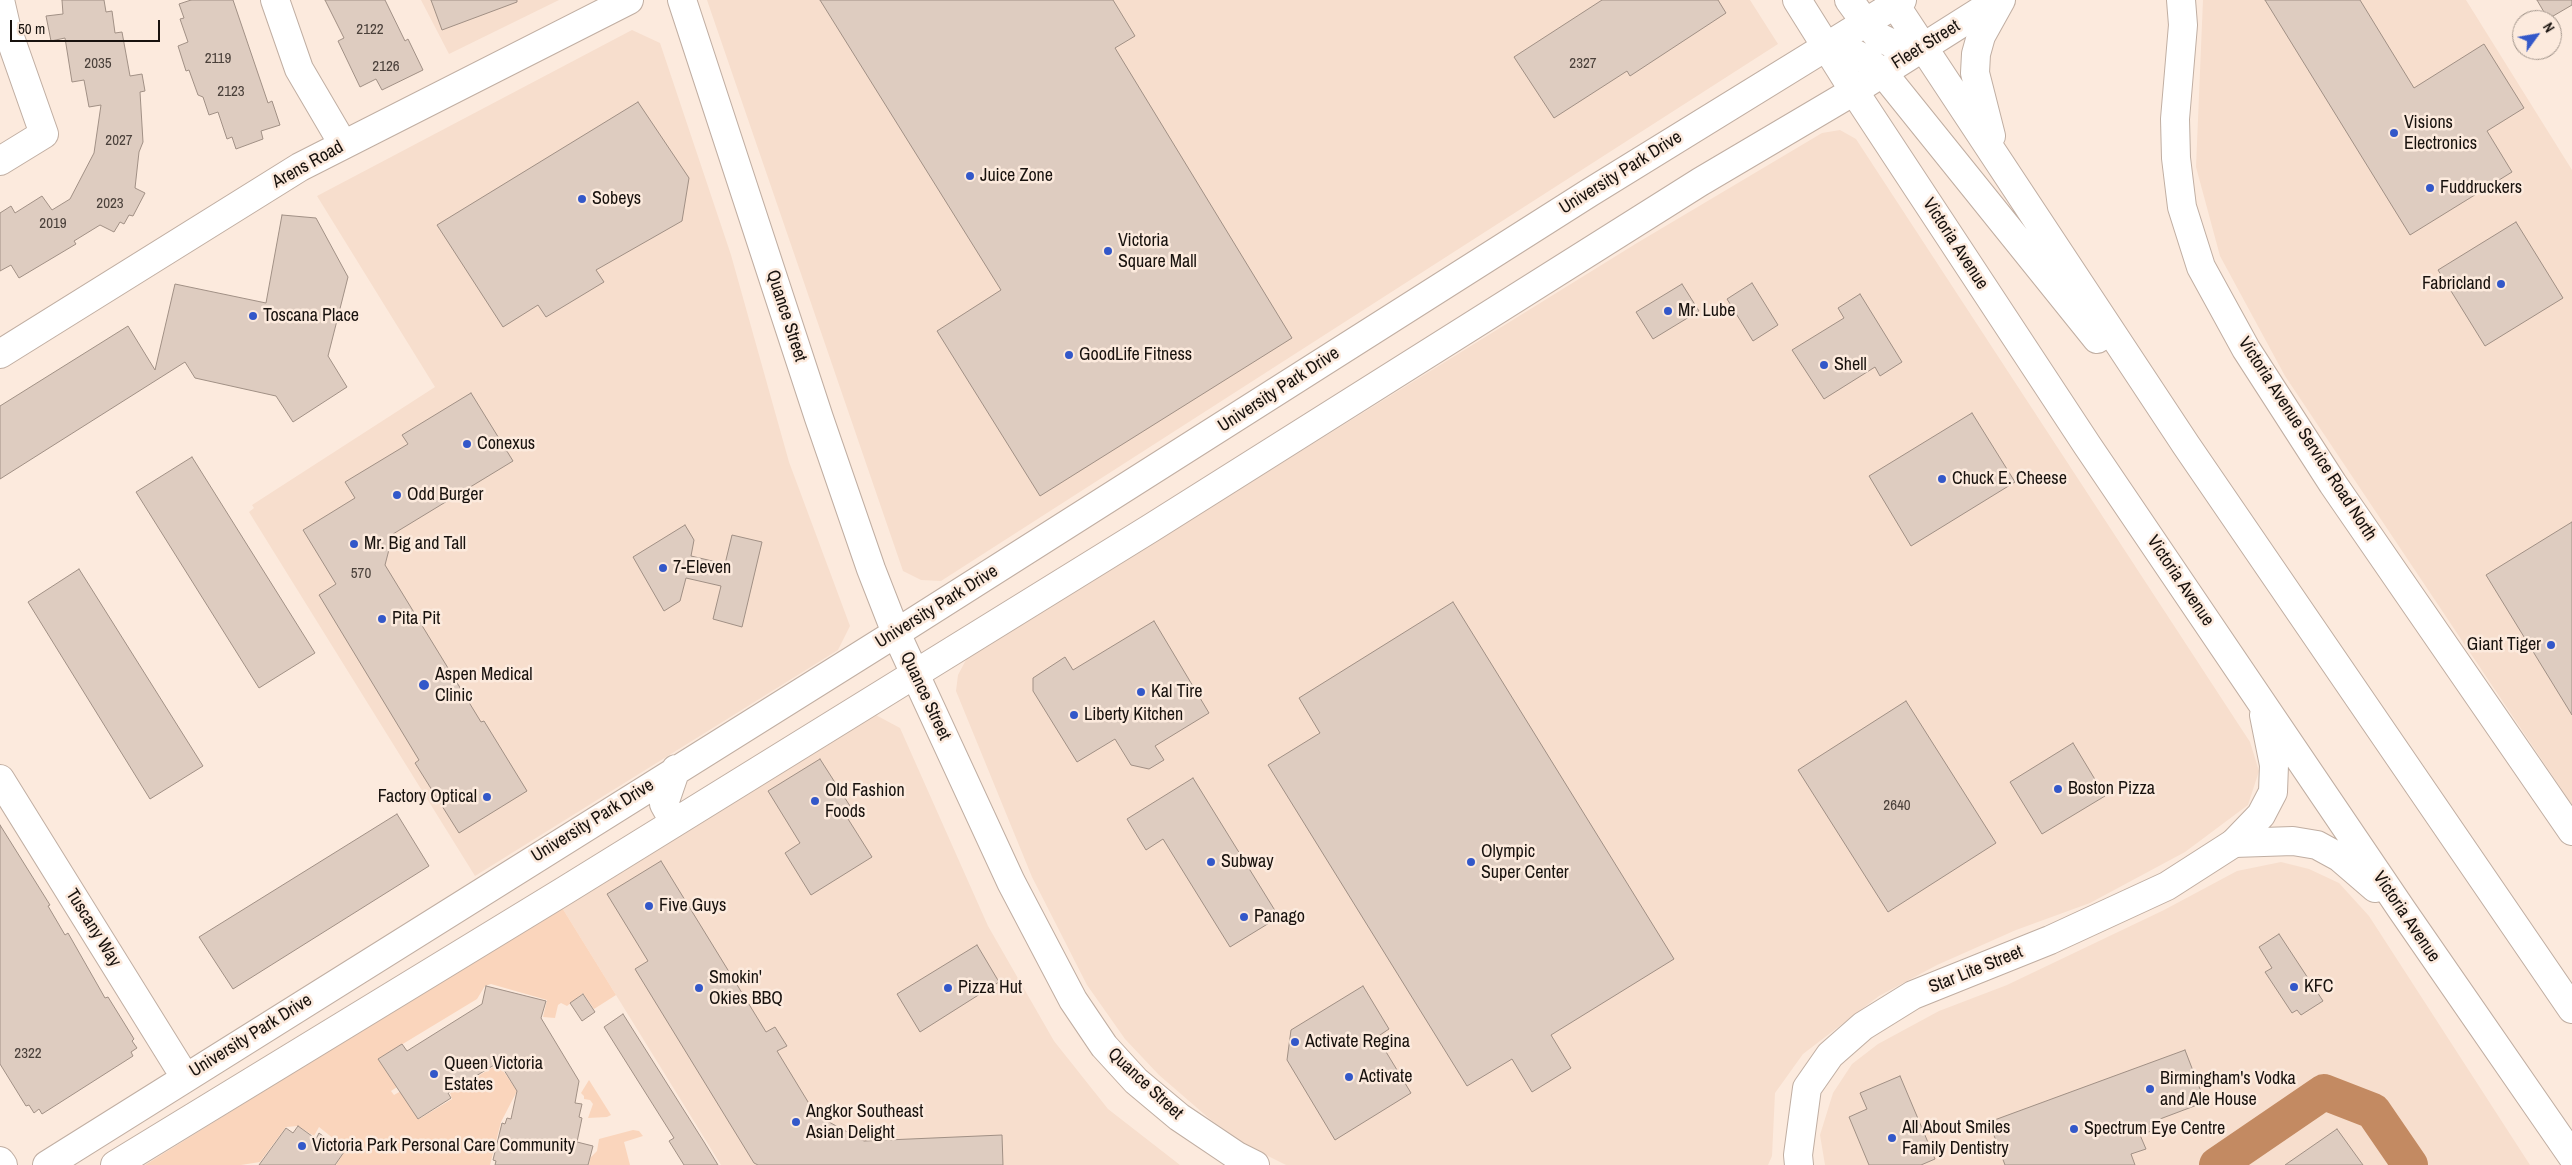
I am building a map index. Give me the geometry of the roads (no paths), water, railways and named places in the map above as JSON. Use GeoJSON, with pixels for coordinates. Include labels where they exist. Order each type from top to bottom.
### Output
{"type":"FeatureCollection","features":[{"type":"Feature","properties":{"kind":"main road"},"geometry":{"type":"LineString","coordinates":[[0,0],[6,26],[44,134],[0,161]]}},
{"type":"Feature","properties":{"kind":"main road"},"geometry":{"type":"LineString","coordinates":[[275,0],[299,69],[343,144]]}},
{"type":"Feature","properties":{"kind":"main road","name":"Arens Road"},"geometry":{"type":"LineString","coordinates":[[0,354],[300,167],[629,0]]}},
{"type":"Feature","properties":{"kind":"main road","name":"Quance Street"},"geometry":{"type":"LineString","coordinates":[[682,0],[819,418],[871,569],[896,633],[1011,882],[1073,1000],[1104,1046],[1136,1080],[1179,1117],[1241,1162]]}},
{"type":"Feature","properties":{"kind":"main road","name":"Victoria Avenue"},"geometry":{"type":"LineString","coordinates":[[1797,0],[1854,91],[2087,445],[2402,910],[2572,1156]]}},
{"type":"Feature","properties":{"kind":"main road"},"geometry":{"type":"LineString","coordinates":[[1849,0],[1879,37],[1896,45],[1922,48]]}},
{"type":"Feature","properties":{"kind":"main road"},"geometry":{"type":"LineString","coordinates":[[1999,0],[1981,36],[1976,54],[1975,73],[1980,102],[1999,164]]}},
{"type":"Feature","properties":{"kind":"main road","name":"Fleet Street"},"geometry":{"type":"LineString","coordinates":[[1854,91],[1999,0]]}},
{"type":"Feature","properties":{"kind":"main road","name":"Victoria Avenue Service Road North"},"geometry":{"type":"LineString","coordinates":[[2181,0],[2183,25],[2176,119],[2176,158],[2182,207],[2200,268],[2246,349],[2317,460],[2572,831]]}},
{"type":"Feature","properties":{"kind":"main road"},"geometry":{"type":"LineString","coordinates":[[1826,46],[1896,1],[1922,48],[2186,445],[2572,1009]]}},
{"type":"Feature","properties":{"kind":"main road"},"geometry":{"type":"LineString","coordinates":[[1826,46],[1846,49],[1865,59],[1883,73],[2065,301],[2186,445]]}},
{"type":"Feature","properties":{"kind":"main road","name":"University Park Drive"},"geometry":{"type":"LineString","coordinates":[[47,1165],[676,769],[896,633],[1826,46]]}},
{"type":"Feature","properties":{"kind":"main road"},"geometry":{"type":"LineString","coordinates":[[115,1165],[350,1023],[1142,533],[1700,182],[1854,91]]}},
{"type":"Feature","properties":{"kind":"main road","name":"Star Lite Street"},"geometry":{"type":"LineString","coordinates":[[1799,1165],[1798,1155],[1807,1088],[1830,1055],[1863,1026],[1913,995],[2050,940],[2167,886],[2234,843],[2261,815],[2273,792],[2274,765],[2261,701]]}},
{"type":"Feature","properties":{"kind":"main road"},"geometry":{"type":"LineString","coordinates":[[674,822],[664,804],[676,769]]}},
{"type":"Feature","properties":{"kind":"main road","name":"Tuscany Way"},"geometry":{"type":"LineString","coordinates":[[0,779],[186,1077]]}},
{"type":"Feature","properties":{"kind":"main road"},"geometry":{"type":"LineString","coordinates":[[2234,843],[2293,841],[2317,844],[2339,857],[2402,910]]}},
{"type":"Feature","properties":{"kind":"main road"},"geometry":{"type":"LineString","coordinates":[[2534,1101],[2572,1144]]}},
{"type":"Feature","properties":{"kind":"main road"},"geometry":{"type":"LineString","coordinates":[[0,1161],[3,1165]]}},
{"type":"Feature","properties":{"kind":"waterway"},"geometry":{"type":"LineString","coordinates":[[2217,1165],[2324,1092],[2373,1111],[2410,1165]]}},
{"type":"Feature","properties":{"kind":"place","name":"Visions Electronics"},"geometry":{"type":"Point","coordinates":[2394,133]}},
{"type":"Feature","properties":{"kind":"place","name":"Juice Zone"},"geometry":{"type":"Point","coordinates":[970,176]}},
{"type":"Feature","properties":{"kind":"place","name":"Fuddruckers"},"geometry":{"type":"Point","coordinates":[2430,188]}},
{"type":"Feature","properties":{"kind":"place","name":"Sobeys"},"geometry":{"type":"Point","coordinates":[582,199]}},
{"type":"Feature","properties":{"kind":"place","name":"Victoria Square Mall"},"geometry":{"type":"Point","coordinates":[1108,251]}},
{"type":"Feature","properties":{"kind":"place","name":"Fabricland"},"geometry":{"type":"Point","coordinates":[2501,284]}},
{"type":"Feature","properties":{"kind":"place","name":"Mr. Lube"},"geometry":{"type":"Point","coordinates":[1668,311]}},
{"type":"Feature","properties":{"kind":"place","name":"Toscana Place"},"geometry":{"type":"Point","coordinates":[253,316]}},
{"type":"Feature","properties":{"kind":"place","name":"GoodLife Fitness"},"geometry":{"type":"Point","coordinates":[1069,355]}},
{"type":"Feature","properties":{"kind":"place","name":"Shell"},"geometry":{"type":"Point","coordinates":[1824,365]}},
{"type":"Feature","properties":{"kind":"place","name":"Conexus"},"geometry":{"type":"Point","coordinates":[467,444]}},
{"type":"Feature","properties":{"kind":"place","name":"Chuck E. Cheese"},"geometry":{"type":"Point","coordinates":[1942,479]}},
{"type":"Feature","properties":{"kind":"place","name":"Odd Burger"},"geometry":{"type":"Point","coordinates":[397,495]}},
{"type":"Feature","properties":{"kind":"place","name":"Mr. Big and Tall"},"geometry":{"type":"Point","coordinates":[354,544]}},
{"type":"Feature","properties":{"kind":"place","name":"7-Eleven"},"geometry":{"type":"Point","coordinates":[663,568]}},
{"type":"Feature","properties":{"kind":"place","name":"Pita Pit"},"geometry":{"type":"Point","coordinates":[382,619]}},
{"type":"Feature","properties":{"kind":"place","name":"Giant Tiger"},"geometry":{"type":"Point","coordinates":[2551,645]}},
{"type":"Feature","properties":{"kind":"place","name":"Aspen Medical Clinic"},"geometry":{"type":"Point","coordinates":[424,685]}},
{"type":"Feature","properties":{"kind":"place","name":"Kal Tire"},"geometry":{"type":"Point","coordinates":[1141,692]}},
{"type":"Feature","properties":{"kind":"place","name":"Liberty Kitchen"},"geometry":{"type":"Point","coordinates":[1074,715]}},
{"type":"Feature","properties":{"kind":"place","name":"Boston Pizza"},"geometry":{"type":"Point","coordinates":[2058,789]}},
{"type":"Feature","properties":{"kind":"place","name":"Factory Optical"},"geometry":{"type":"Point","coordinates":[487,797]}},
{"type":"Feature","properties":{"kind":"place","name":"Old Fashion Foods"},"geometry":{"type":"Point","coordinates":[815,801]}},
{"type":"Feature","properties":{"kind":"place","name":"Subway"},"geometry":{"type":"Point","coordinates":[1211,862]}},
{"type":"Feature","properties":{"kind":"place","name":"Olympic Super Center"},"geometry":{"type":"Point","coordinates":[1471,862]}},
{"type":"Feature","properties":{"kind":"place","name":"Five Guys"},"geometry":{"type":"Point","coordinates":[649,906]}},
{"type":"Feature","properties":{"kind":"place","name":"Panago"},"geometry":{"type":"Point","coordinates":[1244,917]}},
{"type":"Feature","properties":{"kind":"place","name":"KFC"},"geometry":{"type":"Point","coordinates":[2294,987]}},
{"type":"Feature","properties":{"kind":"place","name":"Smokin' Okies BBQ"},"geometry":{"type":"Point","coordinates":[699,988]}},
{"type":"Feature","properties":{"kind":"place","name":"Pizza Hut"},"geometry":{"type":"Point","coordinates":[948,988]}},
{"type":"Feature","properties":{"kind":"place","name":"Activate Regina"},"geometry":{"type":"Point","coordinates":[1295,1042]}},
{"type":"Feature","properties":{"kind":"place","name":"Queen Victoria Estates"},"geometry":{"type":"Point","coordinates":[434,1074]}},
{"type":"Feature","properties":{"kind":"place","name":"Activate"},"geometry":{"type":"Point","coordinates":[1349,1077]}},
{"type":"Feature","properties":{"kind":"place","name":"Birmingham's Vodka and Ale House"},"geometry":{"type":"Point","coordinates":[2150,1089]}},
{"type":"Feature","properties":{"kind":"place","name":"Angkor Southeast Asian Delight"},"geometry":{"type":"Point","coordinates":[796,1122]}},
{"type":"Feature","properties":{"kind":"place","name":"Spectrum Eye Centre"},"geometry":{"type":"Point","coordinates":[2074,1129]}},
{"type":"Feature","properties":{"kind":"place","name":"All About Smiles Family Dentistry"},"geometry":{"type":"Point","coordinates":[1892,1138]}},
{"type":"Feature","properties":{"kind":"place","name":"Victoria Park Personal Care Community"},"geometry":{"type":"Point","coordinates":[302,1146]}}]}
